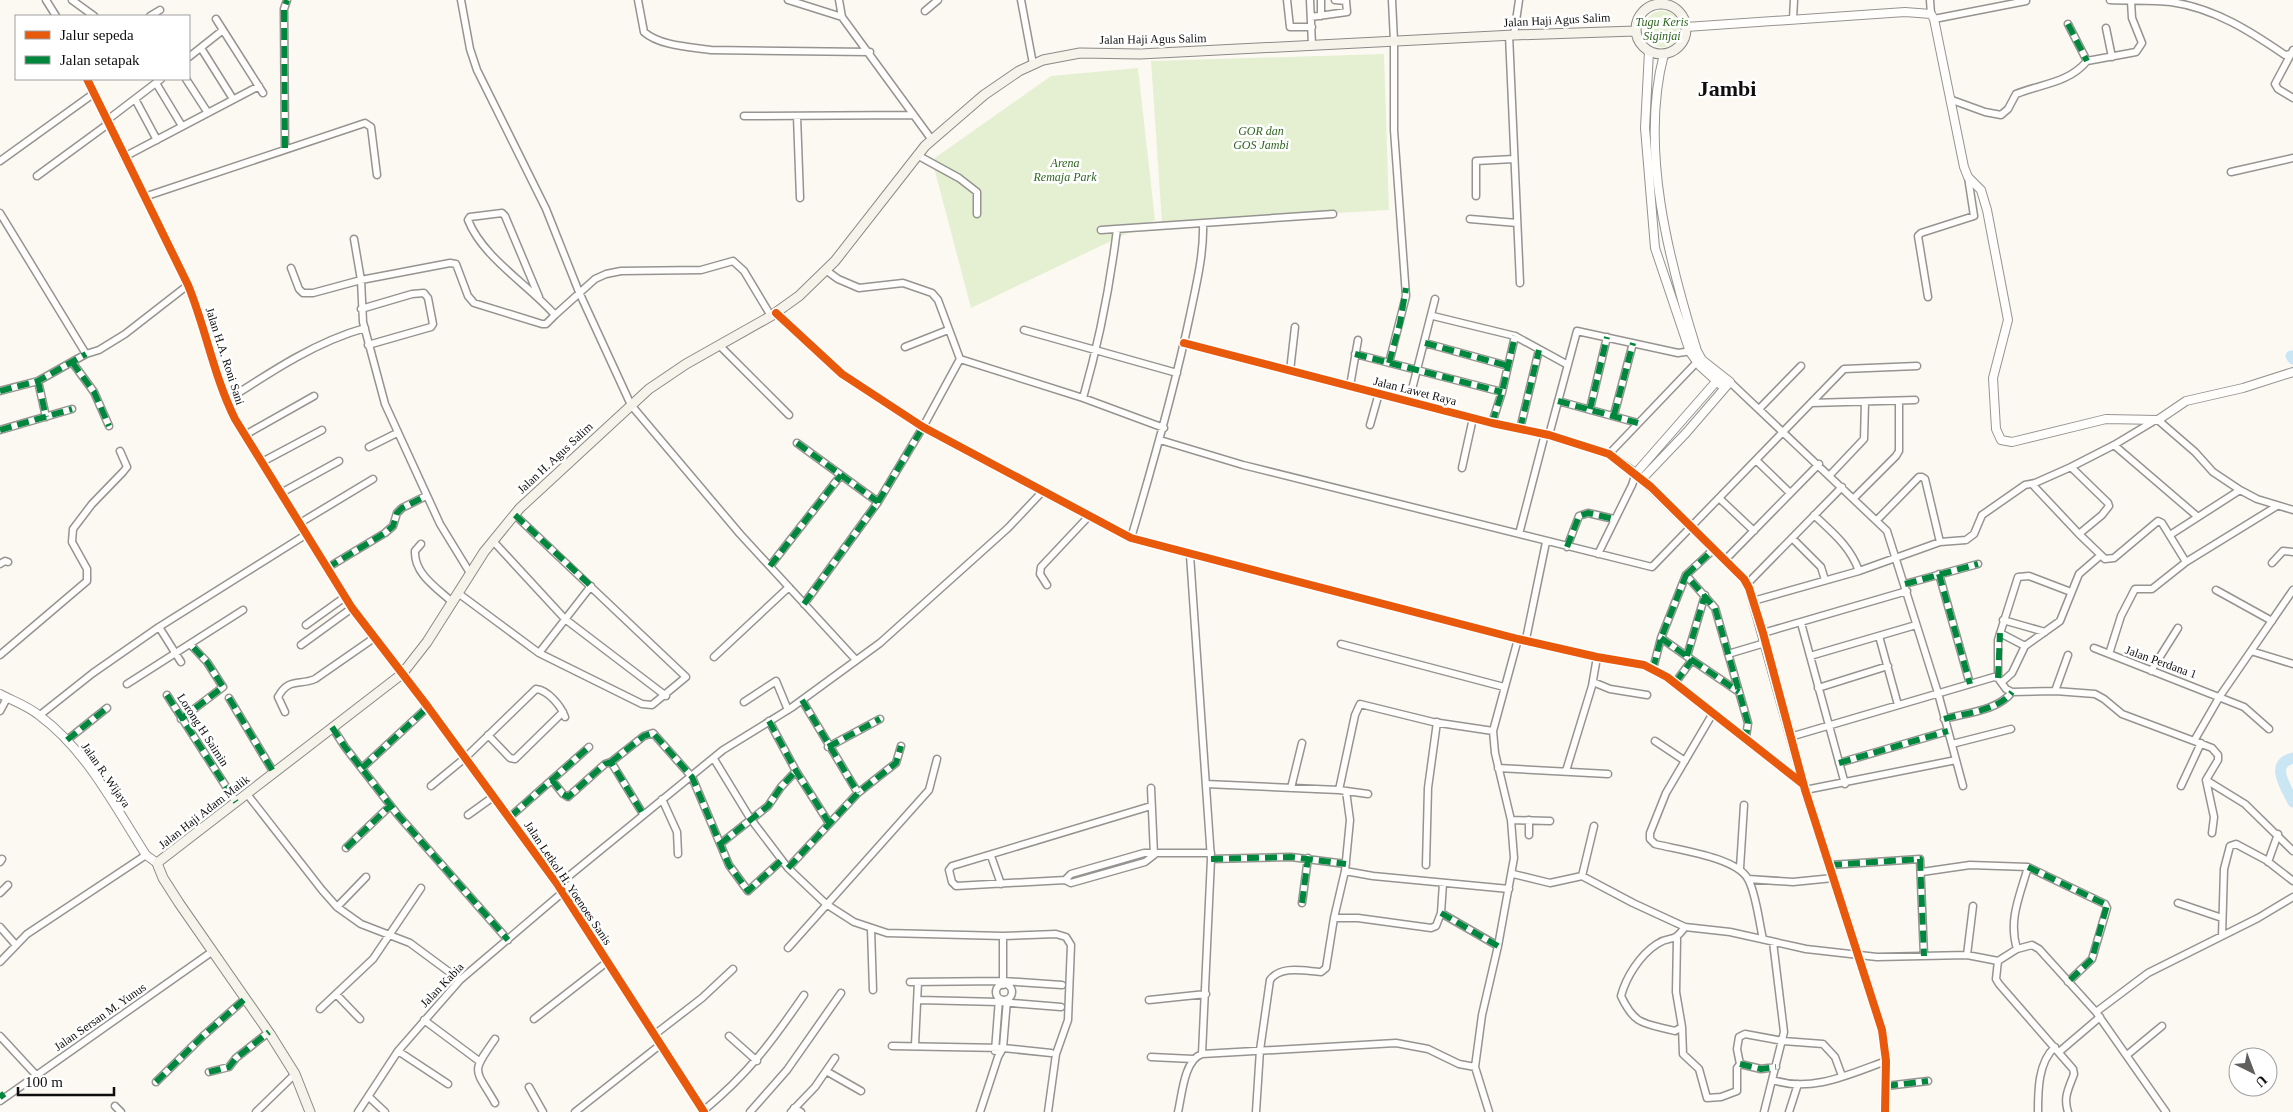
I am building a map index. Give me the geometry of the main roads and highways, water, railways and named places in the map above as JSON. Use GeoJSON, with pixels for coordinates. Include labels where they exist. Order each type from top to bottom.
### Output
{"type":"FeatureCollection","features":[{"type":"Feature","properties":{"kind":"main road"},"geometry":{"type":"LineString","coordinates":[[1657,2],[1670,2],[1682,14],[1686,27],[1685,35],[1678,48],[1664,54],[1649,51],[1638,39],[1635,31],[1639,16],[1657,2]]}},
{"type":"Feature","properties":{"kind":"main road","name":"Jalan Haji Agus Salim"},"geometry":{"type":"LineString","coordinates":[[774,315],[827,271],[917,155],[932,140],[991,90],[1033,64],[1058,56],[1080,53],[1140,54],[1511,35],[1635,31]]}},
{"type":"Feature","properties":{"kind":"main road","name":"Jalan H. Agus Salim"},"geometry":{"type":"LineString","coordinates":[[402,674],[427,642],[470,573],[515,515],[661,380],[774,315]]}},
{"type":"Feature","properties":{"kind":"main road","name":"Jalan Haji Adam Malik"},"geometry":{"type":"LineString","coordinates":[[310,1112],[295,1074],[269,1032],[163,878],[157,863],[402,674]]}},
{"type":"Feature","properties":{"kind":"waterway"},"geometry":{"type":"LineString","coordinates":[[2293,758],[2282,765],[2281,771],[2281,777],[2293,802]]}},
{"type":"Feature","properties":{"kind":"district","name":"Jambi"},"geometry":{"type":"Point","coordinates":[1727,88]}},
{"type":"Feature","properties":{"kind":"park label","name":"Tugu Keris Siginjai"},"geometry":{"type":"Point","coordinates":[1662,29]}},
{"type":"Feature","properties":{"kind":"park label","name":"GOR dan GOS Jambi"},"geometry":{"type":"Point","coordinates":[1261,138]}},
{"type":"Feature","properties":{"kind":"park label","name":"Arena Remaja Park"},"geometry":{"type":"Point","coordinates":[1065,170]}}]}
